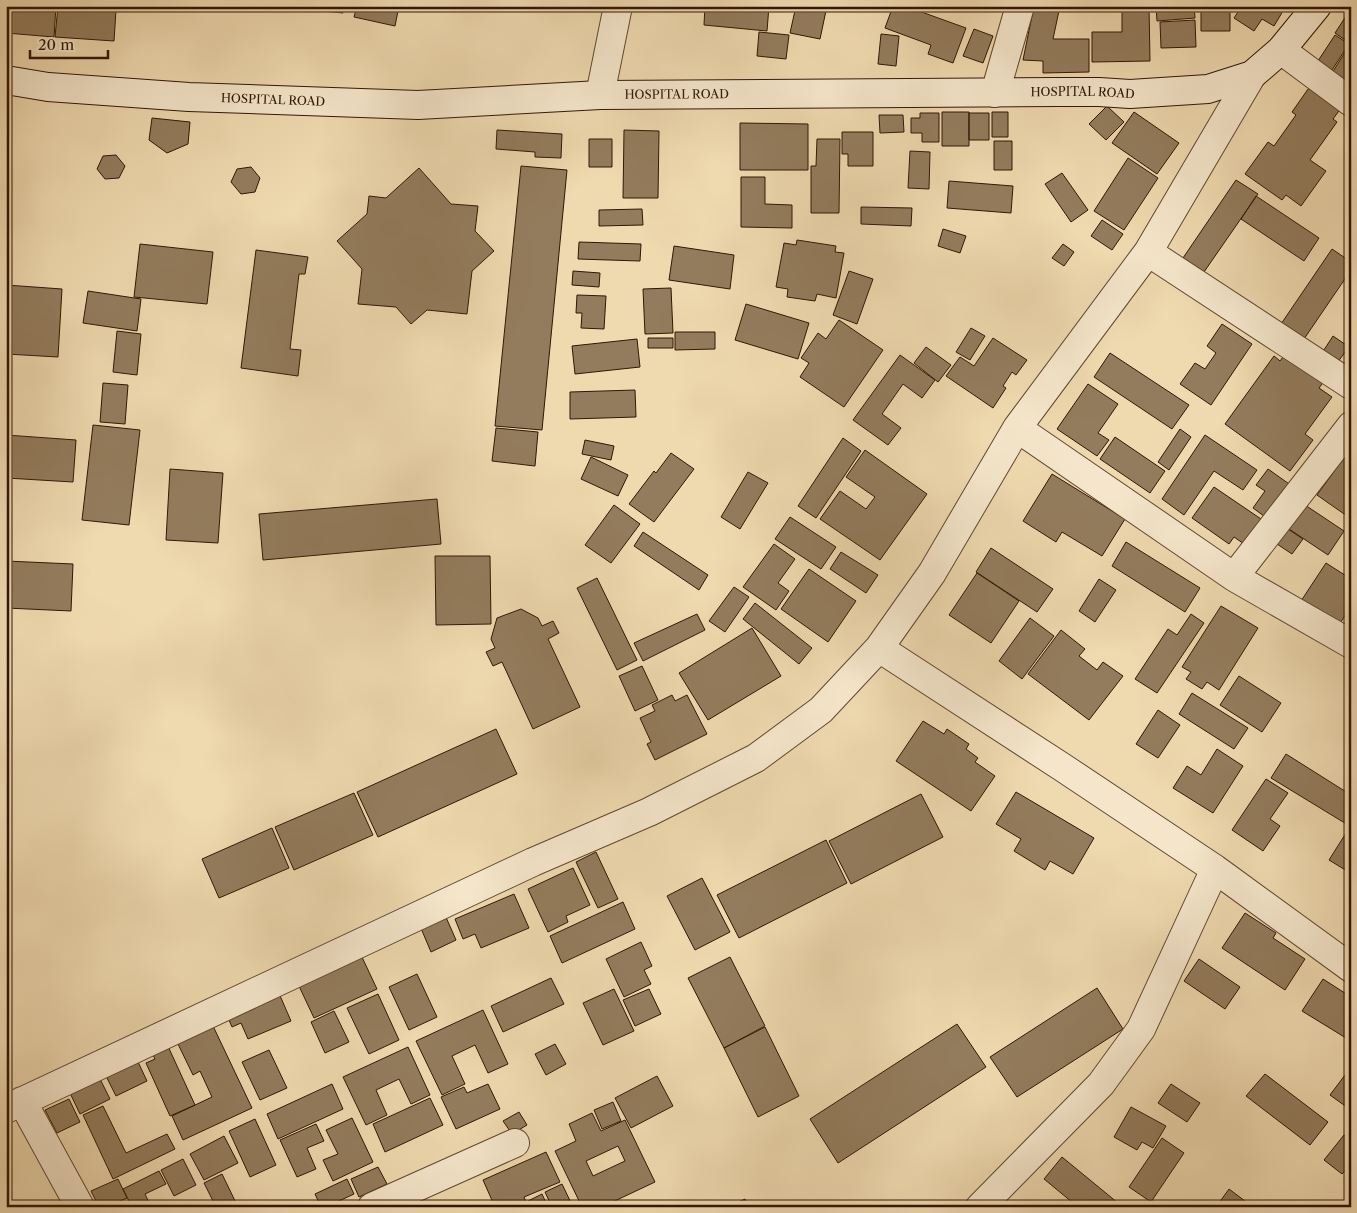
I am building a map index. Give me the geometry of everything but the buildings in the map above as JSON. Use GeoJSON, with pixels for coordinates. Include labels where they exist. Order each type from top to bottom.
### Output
{"type":"FeatureCollection","features":[{"type":"Feature","properties":{"kind":"street"},"geometry":{"type":"LineString","coordinates":[[600,95],[618,6]]}},
{"type":"Feature","properties":{"kind":"street"},"geometry":{"type":"LineString","coordinates":[[995,93],[1020,6]]}},
{"type":"Feature","properties":{"kind":"street","name":"HOSPITAL ROAD"},"geometry":{"type":"LineString","coordinates":[[6,80],[48,87],[188,97],[418,105],[600,95],[1099,92],[1130,94],[1208,89],[1252,75],[1281,50],[1317,6]]}},
{"type":"Feature","properties":{"kind":"street"},"geometry":{"type":"LineString","coordinates":[[1281,50],[1351,102]]}},
{"type":"Feature","properties":{"kind":"street"},"geometry":{"type":"LineString","coordinates":[[80,1207],[14,1105],[515,870],[649,812],[756,758],[821,710],[879,648],[932,573],[1017,428],[1148,252],[1252,75]]}},
{"type":"Feature","properties":{"kind":"street"},"geometry":{"type":"LineString","coordinates":[[1148,252],[1351,385]]}},
{"type":"Feature","properties":{"kind":"street"},"geometry":{"type":"LineString","coordinates":[[1234,577],[1351,426]]}},
{"type":"Feature","properties":{"kind":"street"},"geometry":{"type":"LineString","coordinates":[[1017,428],[1234,577],[1351,644]]}},
{"type":"Feature","properties":{"kind":"street"},"geometry":{"type":"LineString","coordinates":[[879,648],[1215,869],[1351,968]]}},
{"type":"Feature","properties":{"kind":"street"},"geometry":{"type":"LineString","coordinates":[[980,1207],[1101,1084],[1141,1029],[1215,869]]}},
{"type":"Feature","properties":{"kind":"street"},"geometry":{"type":"LineString","coordinates":[[372,1207],[514,1143]]}}]}
